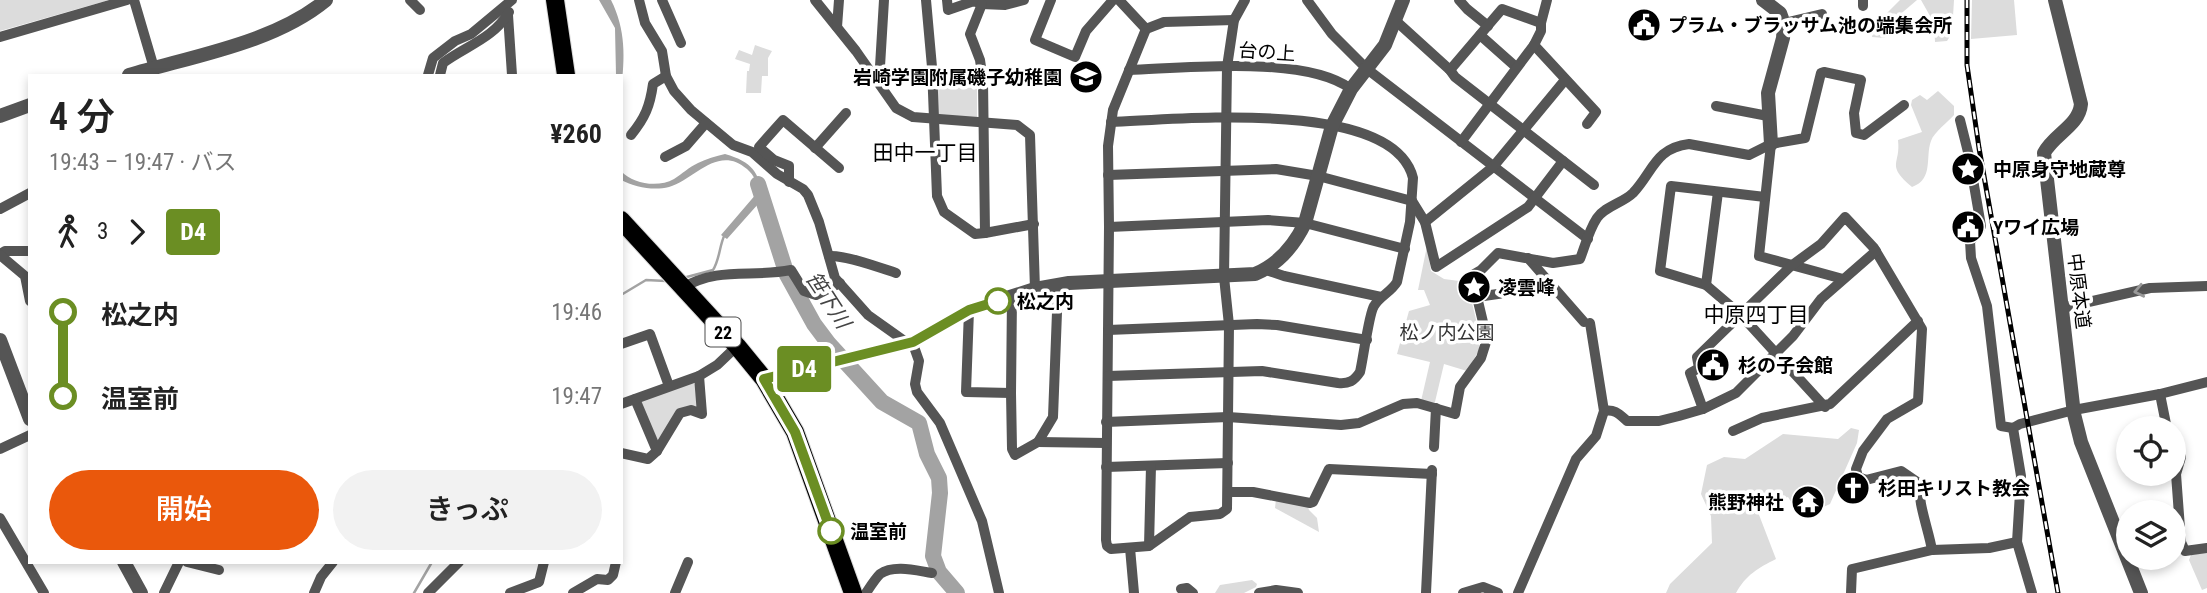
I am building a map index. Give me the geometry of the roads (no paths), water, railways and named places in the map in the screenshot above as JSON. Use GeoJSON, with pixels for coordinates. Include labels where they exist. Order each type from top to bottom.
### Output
{"type":"FeatureCollection","features":[{"type":"Feature","properties":{"kind":"main road"},"geometry":{"type":"LineString","coordinates":[[555,0],[566,74]]}},
{"type":"Feature","properties":{"kind":"main road","name":"22"},"geometry":{"type":"LineString","coordinates":[[623,222],[764,379],[795,432],[853,592]]}},
{"type":"Feature","properties":{"kind":"street"},"geometry":{"type":"LineString","coordinates":[[0,37],[127,0]]}},
{"type":"Feature","properties":{"kind":"street"},"geometry":{"type":"LineString","coordinates":[[134,0],[154,68]]}},
{"type":"Feature","properties":{"kind":"street"},"geometry":{"type":"LineString","coordinates":[[133,74],[251,40],[288,24],[326,0]]}},
{"type":"Feature","properties":{"kind":"street"},"geometry":{"type":"LineString","coordinates":[[411,0],[420,10]]}},
{"type":"Feature","properties":{"kind":"street"},"geometry":{"type":"LineString","coordinates":[[639,0],[645,23],[662,51],[666,76],[674,91],[733,145],[752,152],[789,182],[803,189],[808,195],[835,278],[868,315],[906,342],[913,344],[919,360],[915,384],[917,392],[940,423],[982,521],[999,593]]}},
{"type":"Feature","properties":{"kind":"street"},"geometry":{"type":"LineString","coordinates":[[662,0],[681,43]]}},
{"type":"Feature","properties":{"kind":"street"},"geometry":{"type":"LineString","coordinates":[[815,0],[838,27],[896,108],[905,114],[1017,125],[1030,135],[1035,289]]}},
{"type":"Feature","properties":{"kind":"street"},"geometry":{"type":"LineString","coordinates":[[838,27],[839,0]]}},
{"type":"Feature","properties":{"kind":"street"},"geometry":{"type":"LineString","coordinates":[[879,83],[884,0]]}},
{"type":"Feature","properties":{"kind":"street"},"geometry":{"type":"LineString","coordinates":[[926,0],[939,204],[944,212],[975,234],[1034,225]]}},
{"type":"Feature","properties":{"kind":"street"},"geometry":{"type":"LineString","coordinates":[[947,0],[948,9],[974,1],[982,4],[1024,0]]}},
{"type":"Feature","properties":{"kind":"street"},"geometry":{"type":"LineString","coordinates":[[1051,0],[1035,40],[1075,57],[1086,31],[1113,0]]}},
{"type":"Feature","properties":{"kind":"street"},"geometry":{"type":"LineString","coordinates":[[1118,0],[1146,29],[1129,70],[1111,122],[1108,175],[1110,227],[1106,443],[1107,546],[1111,549],[1149,546],[1190,517],[1220,514],[1227,509],[1228,492],[1229,372],[1224,277],[1227,67],[1129,70]]}},
{"type":"Feature","properties":{"kind":"street"},"geometry":{"type":"LineString","coordinates":[[1234,20],[1245,0]]}},
{"type":"Feature","properties":{"kind":"street"},"geometry":{"type":"LineString","coordinates":[[1307,0],[1332,34],[1367,69],[1588,239]]}},
{"type":"Feature","properties":{"kind":"street"},"geometry":{"type":"LineString","coordinates":[[764,379],[913,342],[969,310],[1035,289],[1109,282],[1224,277],[1255,274],[1266,270],[1293,245],[1305,223],[1332,126],[1351,89],[1385,45],[1403,0]]}},
{"type":"Feature","properties":{"kind":"street"},"geometry":{"type":"LineString","coordinates":[[1459,0],[1516,67]]}},
{"type":"Feature","properties":{"kind":"street"},"geometry":{"type":"LineString","coordinates":[[1461,142],[1534,45],[1541,31],[1547,0]]}},
{"type":"Feature","properties":{"kind":"street"},"geometry":{"type":"LineString","coordinates":[[1765,0],[1780,13],[1784,23],[1783,38],[1768,93],[1771,144],[1759,256],[1843,279]]}},
{"type":"Feature","properties":{"kind":"street","name":"中原本道"},"geometry":{"type":"LineString","coordinates":[[2054,0],[2081,104],[2079,117],[2044,153],[2074,410],[2081,442],[2141,593]]}},
{"type":"Feature","properties":{"kind":"street"},"geometry":{"type":"LineString","coordinates":[[982,4],[970,34],[980,60],[984,122],[985,233]]}},
{"type":"Feature","properties":{"kind":"street"},"geometry":{"type":"LineString","coordinates":[[428,74],[433,58],[509,5]]}},
{"type":"Feature","properties":{"kind":"street"},"geometry":{"type":"LineString","coordinates":[[440,74],[443,64],[463,49],[487,38],[503,22],[509,5]]}},
{"type":"Feature","properties":{"kind":"street"},"geometry":{"type":"LineString","coordinates":[[509,5],[507,22],[512,74]]}},
{"type":"Feature","properties":{"kind":"street"},"geometry":{"type":"LineString","coordinates":[[1450,69],[1502,9],[1541,23]]}},
{"type":"Feature","properties":{"kind":"street"},"geometry":{"type":"LineString","coordinates":[[1784,23],[1822,14]]}},
{"type":"Feature","properties":{"kind":"street","name":"台の上"},"geometry":{"type":"LineString","coordinates":[[1146,29],[1164,22],[1234,20],[1227,67],[1302,71],[1342,82],[1351,89]]}},
{"type":"Feature","properties":{"kind":"street"},"geometry":{"type":"LineString","coordinates":[[1396,21],[1450,69],[1455,77],[1594,185]]}},
{"type":"Feature","properties":{"kind":"street"},"geometry":{"type":"LineString","coordinates":[[1534,45],[1597,112],[1587,124]]}},
{"type":"Feature","properties":{"kind":"street"},"geometry":{"type":"LineString","coordinates":[[1107,422],[1228,417],[1341,425],[1359,423],[1403,404],[1417,403],[1455,414],[1460,387],[1481,358],[1487,340],[1477,297],[1469,277],[1481,270],[1498,253],[1553,263],[1583,259],[1596,219],[1632,194],[1653,163],[1680,145],[1689,144],[1749,155],[1771,144],[1805,138],[1821,73],[1861,80],[1854,113],[1856,133],[1864,135],[1904,105]]}},
{"type":"Feature","properties":{"kind":"street"},"geometry":{"type":"LineString","coordinates":[[631,135],[645,118],[651,102],[653,84],[666,76]]}},
{"type":"Feature","properties":{"kind":"street"},"geometry":{"type":"LineString","coordinates":[[1425,222],[1493,167],[1566,80]]}},
{"type":"Feature","properties":{"kind":"street"},"geometry":{"type":"LineString","coordinates":[[0,116],[28,106]]}},
{"type":"Feature","properties":{"kind":"street"},"geometry":{"type":"LineString","coordinates":[[1716,106],[1768,116]]}},
{"type":"Feature","properties":{"kind":"street"},"geometry":{"type":"LineString","coordinates":[[815,148],[846,113]]}},
{"type":"Feature","properties":{"kind":"street"},"geometry":{"type":"LineString","coordinates":[[1108,376],[1262,371],[1347,383],[1354,380],[1360,372],[1372,308],[1397,282],[1412,201],[1412,172],[1398,152],[1375,137],[1292,119],[1111,122]]}},
{"type":"Feature","properties":{"kind":"street"},"geometry":{"type":"LineString","coordinates":[[789,182],[789,166],[774,160],[759,147],[783,120],[839,168]]}},
{"type":"Feature","properties":{"kind":"street"},"geometry":{"type":"LineString","coordinates":[[1960,120],[1981,226],[1979,233],[1970,241],[1971,258],[1987,306],[2001,426],[2012,428],[2074,410],[2207,382]]}},
{"type":"Feature","properties":{"kind":"street"},"geometry":{"type":"LineString","coordinates":[[665,157],[686,146],[706,122]]}},
{"type":"Feature","properties":{"kind":"street"},"geometry":{"type":"LineString","coordinates":[[1108,175],[1276,169],[1318,176],[1412,201],[1425,222],[1436,267],[1528,207],[1563,161]]}},
{"type":"Feature","properties":{"kind":"street"},"geometry":{"type":"LineString","coordinates":[[1765,197],[1671,186],[1660,271],[1706,285],[1740,314],[1825,407]]}},
{"type":"Feature","properties":{"kind":"street"},"geometry":{"type":"LineString","coordinates":[[1706,285],[1718,192]]}},
{"type":"Feature","properties":{"kind":"street"},"geometry":{"type":"LineString","coordinates":[[0,209],[28,194]]}},
{"type":"Feature","properties":{"kind":"street"},"geometry":{"type":"LineString","coordinates":[[1703,409],[1690,373],[1699,368],[1697,358],[1791,266],[1821,244],[1845,217],[1875,251],[1922,329],[1918,401],[1887,419],[1863,451],[1856,469],[1858,477],[1866,480],[1901,471],[1920,484],[1921,508],[1932,550]]}},
{"type":"Feature","properties":{"kind":"street"},"geometry":{"type":"LineString","coordinates":[[1110,227],[1268,220],[1305,223],[1405,249]]}},
{"type":"Feature","properties":{"kind":"street"},"geometry":{"type":"LineString","coordinates":[[28,251],[5,251],[0,255],[25,276],[28,291]]}},
{"type":"Feature","properties":{"kind":"street"},"geometry":{"type":"LineString","coordinates":[[1604,411],[1617,412],[1627,421],[1660,421],[1703,409],[1736,393],[1793,335],[1821,299],[1875,251]]}},
{"type":"Feature","properties":{"kind":"street"},"geometry":{"type":"LineString","coordinates":[[829,256],[843,256],[896,273]]}},
{"type":"Feature","properties":{"kind":"street"},"geometry":{"type":"LineString","coordinates":[[1518,593],[1576,460],[1596,436],[1604,411],[1587,322],[1528,258]]}},
{"type":"Feature","properties":{"kind":"street"},"geometry":{"type":"LineString","coordinates":[[678,283],[722,273],[791,270],[804,291],[816,295],[840,283]]}},
{"type":"Feature","properties":{"kind":"street"},"geometry":{"type":"LineString","coordinates":[[1266,270],[1381,297]]}},
{"type":"Feature","properties":{"kind":"street"},"geometry":{"type":"LineString","coordinates":[[1012,296],[1010,393],[1015,455],[1038,442],[1053,416],[1058,286]]}},
{"type":"Feature","properties":{"kind":"street"},"geometry":{"type":"LineString","coordinates":[[1477,297],[1553,286]]}},
{"type":"Feature","properties":{"kind":"street"},"geometry":{"type":"LineString","coordinates":[[2062,308],[2150,288],[2207,286]]}},
{"type":"Feature","properties":{"kind":"street"},"geometry":{"type":"LineString","coordinates":[[969,310],[966,392],[1010,393]]}},
{"type":"Feature","properties":{"kind":"street"},"geometry":{"type":"LineString","coordinates":[[1733,431],[1762,418],[1825,407],[1918,321]]}},
{"type":"Feature","properties":{"kind":"street"},"geometry":{"type":"LineString","coordinates":[[1108,330],[1277,325],[1367,340]]}},
{"type":"Feature","properties":{"kind":"street"},"geometry":{"type":"LineString","coordinates":[[623,343],[650,334],[668,386]]}},
{"type":"Feature","properties":{"kind":"street"},"geometry":{"type":"LineString","coordinates":[[0,340],[5,370],[28,415]]}},
{"type":"Feature","properties":{"kind":"street"},"geometry":{"type":"LineString","coordinates":[[623,403],[699,376],[717,365],[737,346]]}},
{"type":"Feature","properties":{"kind":"street"},"geometry":{"type":"LineString","coordinates":[[623,453],[648,459],[657,451],[680,413],[691,410],[702,414],[699,376]]}},
{"type":"Feature","properties":{"kind":"street"},"geometry":{"type":"LineString","coordinates":[[2160,394],[2164,416]]}},
{"type":"Feature","properties":{"kind":"street"},"geometry":{"type":"LineString","coordinates":[[635,399],[657,451]]}},
{"type":"Feature","properties":{"kind":"street"},"geometry":{"type":"LineString","coordinates":[[1434,447],[1436,408]]}},
{"type":"Feature","properties":{"kind":"street"},"geometry":{"type":"LineString","coordinates":[[2012,428],[2021,476],[2017,542],[2032,593]]}},
{"type":"Feature","properties":{"kind":"street"},"geometry":{"type":"LineString","coordinates":[[0,449],[28,436]]}},
{"type":"Feature","properties":{"kind":"street"},"geometry":{"type":"LineString","coordinates":[[1038,442],[1106,443]]}},
{"type":"Feature","properties":{"kind":"street"},"geometry":{"type":"LineString","coordinates":[[1106,467],[1228,463]]}},
{"type":"Feature","properties":{"kind":"street"},"geometry":{"type":"LineString","coordinates":[[1149,546],[1151,466]]}},
{"type":"Feature","properties":{"kind":"street"},"geometry":{"type":"LineString","coordinates":[[1228,492],[1252,492],[1310,503],[1313,502],[1329,469],[1432,472],[1426,593]]}},
{"type":"Feature","properties":{"kind":"street"},"geometry":{"type":"LineString","coordinates":[[2177,486],[2181,542],[2185,551],[2207,548]]}},
{"type":"Feature","properties":{"kind":"street"},"geometry":{"type":"LineString","coordinates":[[0,518],[3,531],[42,593]]}},
{"type":"Feature","properties":{"kind":"street"},"geometry":{"type":"LineString","coordinates":[[1851,593],[1852,569],[1932,550],[1989,548],[2017,542]]}},
{"type":"Feature","properties":{"kind":"street"},"geometry":{"type":"LineString","coordinates":[[1130,548],[1133,593]]}},
{"type":"Feature","properties":{"kind":"street"},"geometry":{"type":"LineString","coordinates":[[676,593],[688,562]]}},
{"type":"Feature","properties":{"kind":"street"},"geometry":{"type":"LineString","coordinates":[[125,564],[141,593]]}},
{"type":"Feature","properties":{"kind":"street"},"geometry":{"type":"LineString","coordinates":[[164,593],[178,564]]}},
{"type":"Feature","properties":{"kind":"street"},"geometry":{"type":"LineString","coordinates":[[195,564],[219,570]]}},
{"type":"Feature","properties":{"kind":"street"},"geometry":{"type":"LineString","coordinates":[[314,593],[332,564]]}},
{"type":"Feature","properties":{"kind":"street"},"geometry":{"type":"LineString","coordinates":[[428,593],[456,564]]}},
{"type":"Feature","properties":{"kind":"street"},"geometry":{"type":"LineString","coordinates":[[544,564],[539,582],[544,593]]}},
{"type":"Feature","properties":{"kind":"street"},"geometry":{"type":"LineString","coordinates":[[573,593],[597,579],[608,580],[613,575],[616,564]]}},
{"type":"Feature","properties":{"kind":"street"},"geometry":{"type":"LineString","coordinates":[[853,592],[880,575],[896,569],[932,573]]}},
{"type":"Feature","properties":{"kind":"street"},"geometry":{"type":"LineString","coordinates":[[510,593],[539,582]]}},
{"type":"Feature","properties":{"kind":"street"},"geometry":{"type":"LineString","coordinates":[[1463,593],[1483,587],[1498,593]]}},
{"type":"Feature","properties":{"kind":"street"},"geometry":{"type":"LineString","coordinates":[[1181,589],[1187,588],[1193,593]]}},
{"type":"Feature","properties":{"kind":"street"},"geometry":{"type":"LineString","coordinates":[[1259,593],[1276,590],[1298,593]]}},
{"type":"Feature","properties":{"kind":"waterway","name":"笹下川"},"geometry":{"type":"LineString","coordinates":[[758,184],[787,275],[814,324],[882,402],[919,423],[927,454],[939,478],[940,493],[933,556],[939,572],[957,593]]}},
{"type":"Feature","properties":{"kind":"waterway"},"geometry":{"type":"LineString","coordinates":[[683,278],[713,270],[725,234]]}},
{"type":"Feature","properties":{"kind":"waterway"},"geometry":{"type":"LineString","coordinates":[[623,294],[646,280],[666,281]]}},
{"type":"Feature","properties":{"kind":"waterway"},"geometry":{"type":"LineString","coordinates":[[414,593],[431,564]]}},
{"type":"Feature","properties":{"kind":"railway"},"geometry":{"type":"LineString","coordinates":[[1967,0],[1967,65],[1979,148],[2058,593]]}},
{"type":"Feature","properties":{"kind":"place","name":"プラム・ブラッサム池の端集会所"},"geometry":{"type":"Point","coordinates":[1644,25]}},
{"type":"Feature","properties":{"kind":"place","name":"岩崎学園附属磯子幼稚園"},"geometry":{"type":"Point","coordinates":[1086,77]}},
{"type":"Feature","properties":{"kind":"place","name":"中原身守地蔵尊"},"geometry":{"type":"Point","coordinates":[1968,169]}},
{"type":"Feature","properties":{"kind":"place","name":"Yワイ広場"},"geometry":{"type":"Point","coordinates":[1968,227]}},
{"type":"Feature","properties":{"kind":"place","name":"凌雲峰"},"geometry":{"type":"Point","coordinates":[1474,287]}},
{"type":"Feature","properties":{"kind":"place","name":"松之内"},"geometry":{"type":"Point","coordinates":[998,301]}},
{"type":"Feature","properties":{"kind":"place","name":"杉の子会館"},"geometry":{"type":"Point","coordinates":[1713,365]}},
{"type":"Feature","properties":{"kind":"place","name":"杉田キリスト教会"},"geometry":{"type":"Point","coordinates":[1853,488]}},
{"type":"Feature","properties":{"kind":"place","name":"熊野神社"},"geometry":{"type":"Point","coordinates":[1808,502]}},
{"type":"Feature","properties":{"kind":"place","name":"温室前"},"geometry":{"type":"Point","coordinates":[831,531]}},
{"type":"Feature","properties":{"kind":"district","name":"田中一丁目"},"geometry":{"type":"Point","coordinates":[925,153]}},
{"type":"Feature","properties":{"kind":"district","name":"中原四丁目"},"geometry":{"type":"Point","coordinates":[1756,315]}},
{"type":"Feature","properties":{"kind":"park label","name":"松ノ内公園"},"geometry":{"type":"Point","coordinates":[1447,332]}}]}
